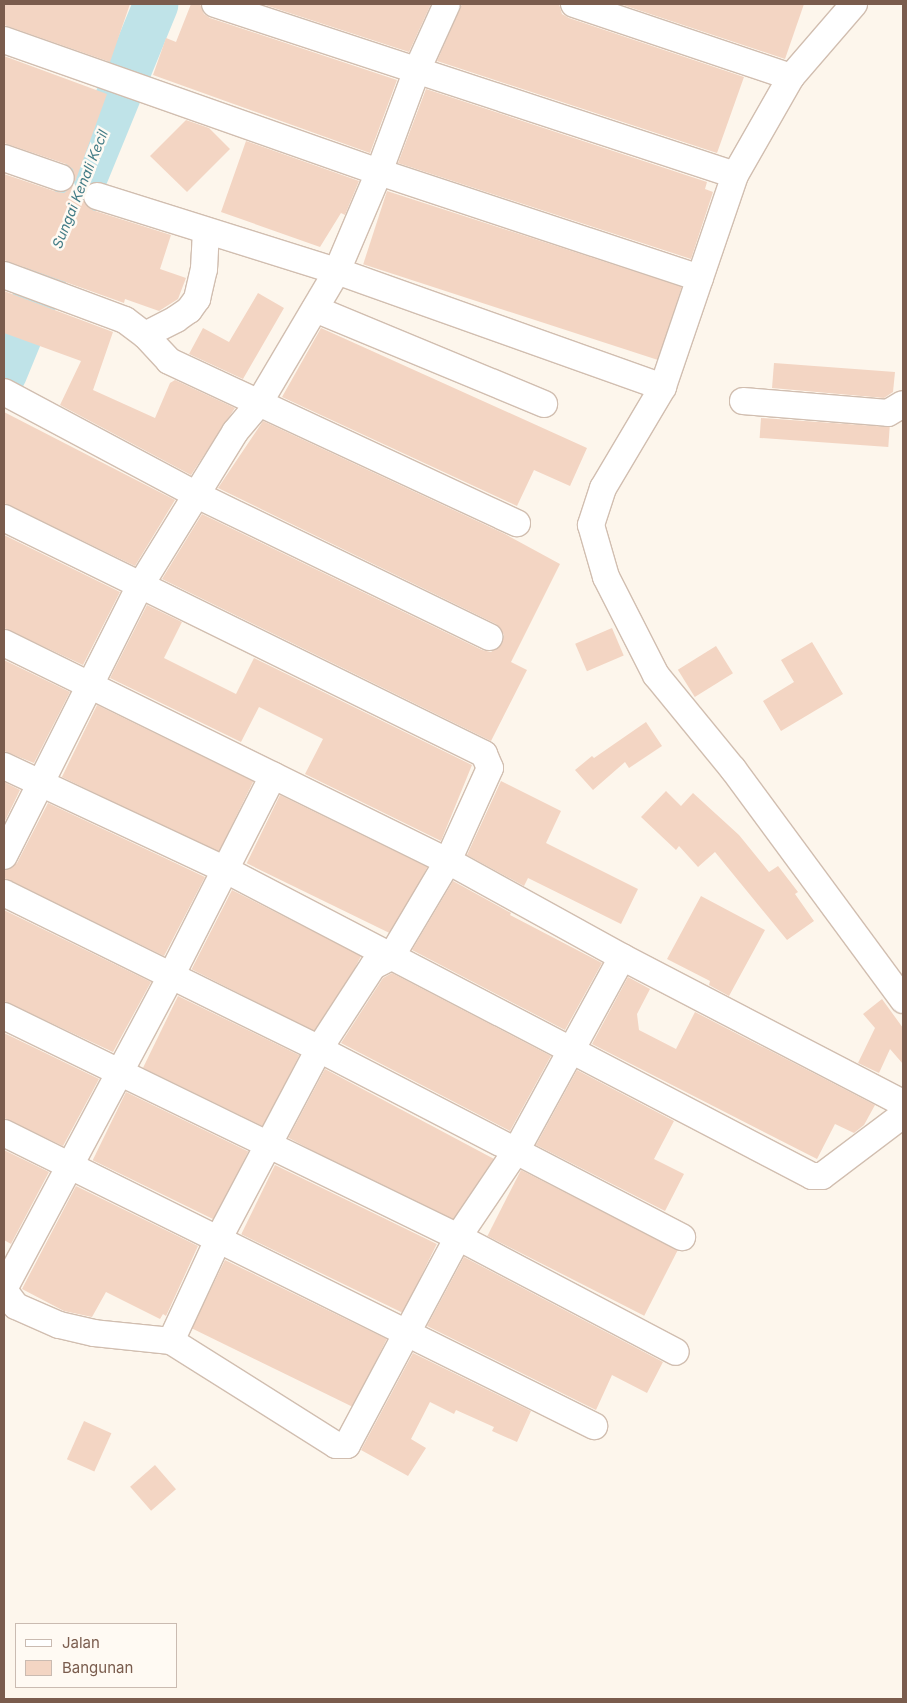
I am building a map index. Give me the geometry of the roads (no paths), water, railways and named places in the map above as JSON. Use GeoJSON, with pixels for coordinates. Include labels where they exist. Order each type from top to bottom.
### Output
{"type":"FeatureCollection","features":[{"type":"Feature","properties":{"kind":"street"},"geometry":{"type":"LineString","coordinates":[[215,4],[734,175]]}},
{"type":"Feature","properties":{"kind":"street"},"geometry":{"type":"LineString","coordinates":[[4,856],[140,586],[236,432],[259,403],[300,328],[315,309],[337,271],[379,172],[417,70],[447,4]]}},
{"type":"Feature","properties":{"kind":"street"},"geometry":{"type":"LineString","coordinates":[[574,4],[791,77]]}},
{"type":"Feature","properties":{"kind":"street"},"geometry":{"type":"LineString","coordinates":[[854,4],[791,77],[734,175],[662,386],[604,488],[591,525],[606,577],[656,675],[733,769],[903,1000]]}},
{"type":"Feature","properties":{"kind":"street"},"geometry":{"type":"LineString","coordinates":[[4,40],[379,172],[700,278]]}},
{"type":"Feature","properties":{"kind":"street"},"geometry":{"type":"LineString","coordinates":[[4,158],[61,178]]}},
{"type":"Feature","properties":{"kind":"street"},"geometry":{"type":"LineString","coordinates":[[97,196],[337,271],[662,386]]}},
{"type":"Feature","properties":{"kind":"street"},"geometry":{"type":"LineString","coordinates":[[145,334],[176,319],[189,310],[197,298],[204,269],[206,231]]}},
{"type":"Feature","properties":{"kind":"street"},"geometry":{"type":"LineString","coordinates":[[14,278],[52,294],[98,308],[125,320],[145,334],[169,360],[518,523]]}},
{"type":"Feature","properties":{"kind":"street"},"geometry":{"type":"LineString","coordinates":[[315,309],[544,404]]}},
{"type":"Feature","properties":{"kind":"street"},"geometry":{"type":"LineString","coordinates":[[5,392],[197,495],[489,637]]}},
{"type":"Feature","properties":{"kind":"street"},"geometry":{"type":"LineString","coordinates":[[743,401],[888,412],[903,404]]}},
{"type":"Feature","properties":{"kind":"street"},"geometry":{"type":"LineString","coordinates":[[4,518],[484,754],[489,760],[488,776],[448,861],[391,957],[373,966],[319,1049],[267,1144],[217,1242],[171,1341]]}},
{"type":"Feature","properties":{"kind":"street"},"geometry":{"type":"LineString","coordinates":[[4,643],[92,684],[273,776],[448,861],[622,957],[903,1103]]}},
{"type":"Feature","properties":{"kind":"street"},"geometry":{"type":"LineString","coordinates":[[4,766],[226,870],[812,1176],[827,1173],[903,1115]]}},
{"type":"Feature","properties":{"kind":"street"},"geometry":{"type":"LineString","coordinates":[[273,776],[171,976],[4,1290],[16,1306],[59,1325],[94,1333],[171,1341],[336,1445],[344,1446],[458,1237],[516,1151],[570,1049],[622,957]]}},
{"type":"Feature","properties":{"kind":"street"},"geometry":{"type":"LineString","coordinates":[[4,893],[319,1049],[682,1237]]}},
{"type":"Feature","properties":{"kind":"street"},"geometry":{"type":"LineString","coordinates":[[4,1016],[458,1237],[676,1352]]}},
{"type":"Feature","properties":{"kind":"street"},"geometry":{"type":"LineString","coordinates":[[4,1133],[217,1242],[594,1426]]}},
{"type":"Feature","properties":{"kind":"waterway","name":"Sungai Kenali Kecil"},"geometry":{"type":"LineString","coordinates":[[4,373],[155,4]]}}]}
